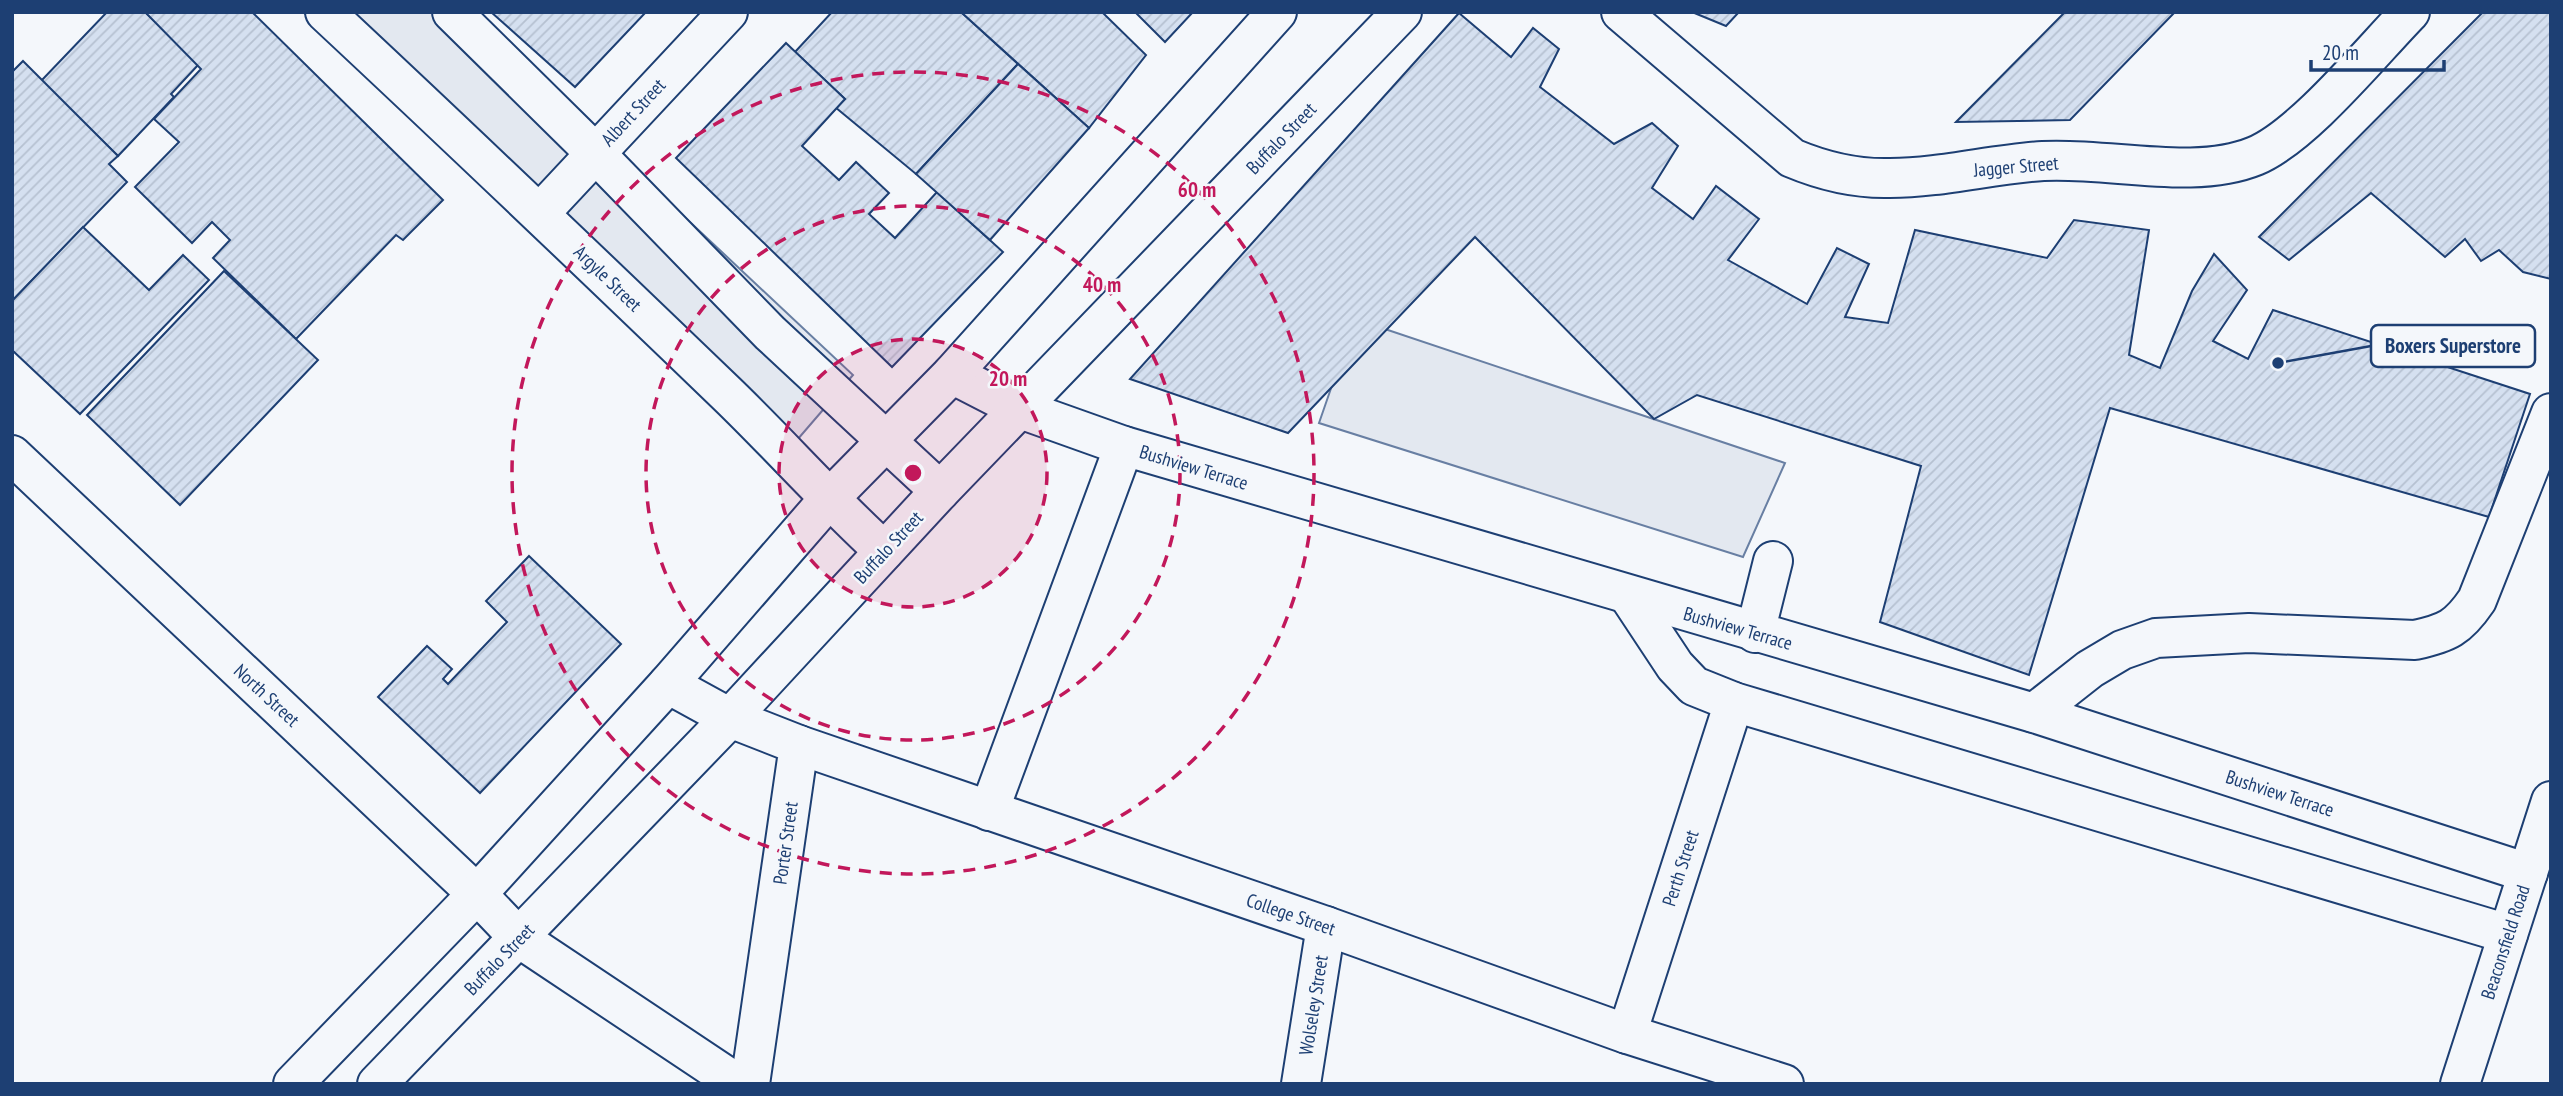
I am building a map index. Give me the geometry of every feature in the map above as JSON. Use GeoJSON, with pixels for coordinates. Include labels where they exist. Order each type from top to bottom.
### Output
{"type":"FeatureCollection","features":[{"type":"Feature","properties":{"kind":"street","name":"Argyle Street"},"geometry":{"type":"LineString","coordinates":[[325,12],[759,425],[828,500],[884,551]]}},
{"type":"Feature","properties":{"kind":"street"},"geometry":{"type":"LineString","coordinates":[[452,12],[595,153],[770,333],[940,491]]}},
{"type":"Feature","properties":{"kind":"street","name":"Albert Street"},"geometry":{"type":"LineString","coordinates":[[540,214],[728,12]]}},
{"type":"Feature","properties":{"kind":"street"},"geometry":{"type":"LineString","coordinates":[[293,1084],[477,894],[668,684],[828,500],[886,438],[952,374],[1277,12]]}},
{"type":"Feature","properties":{"kind":"street","name":"Buffalo Street"},"geometry":{"type":"LineString","coordinates":[[377,1084],[730,718],[940,491],[1402,12]]}},
{"type":"Feature","properties":{"kind":"street","name":"Jagger Street"},"geometry":{"type":"LineString","coordinates":[[1620,12],[1793,158],[1821,170],[1891,178],[2044,161],[2194,166],[2253,156],[2278,144],[2303,122],[2410,12]]}},
{"type":"Feature","properties":{"kind":"street","name":"Bushview Terrace"},"geometry":{"type":"LineString","coordinates":[[952,374],[1020,409],[1124,446],[2034,713],[2528,873]]}},
{"type":"Feature","properties":{"kind":"street"},"geometry":{"type":"LineString","coordinates":[[2034,713],[2090,669],[2122,650],[2156,638],[2249,633],[2414,640],[2440,635],[2462,623],[2477,600],[2551,413]]}},
{"type":"Feature","properties":{"kind":"street"},"geometry":{"type":"LineString","coordinates":[[989,811],[1124,446]]}},
{"type":"Feature","properties":{"kind":"street","name":"North Street"},"geometry":{"type":"LineString","coordinates":[[12,455],[477,894],[519,938],[738,1084]]}},
{"type":"Feature","properties":{"kind":"street"},"geometry":{"type":"LineString","coordinates":[[1755,633],[1773,561]]}},
{"type":"Feature","properties":{"kind":"street"},"geometry":{"type":"LineString","coordinates":[[1628,595],[1675,666],[1694,686],[1734,702],[2508,934]]}},
{"type":"Feature","properties":{"kind":"street"},"geometry":{"type":"LineString","coordinates":[[668,684],[730,718],[799,745]]}},
{"type":"Feature","properties":{"kind":"street","name":"Perth Street"},"geometry":{"type":"LineString","coordinates":[[1627,1034],[1734,702]]}},
{"type":"Feature","properties":{"kind":"street","name":"College Street"},"geometry":{"type":"LineString","coordinates":[[799,745],[1326,926],[1627,1034],[1697,1071],[1784,1084]]}},
{"type":"Feature","properties":{"kind":"street","name":"Porter Street"},"geometry":{"type":"LineString","coordinates":[[750,1084],[799,745]]}},
{"type":"Feature","properties":{"kind":"street","name":"Beaconsfield Road"},"geometry":{"type":"LineString","coordinates":[[2460,1084],[2551,801]]}},
{"type":"Feature","properties":{"kind":"street","name":"Wolseley Street"},"geometry":{"type":"LineString","coordinates":[[1301,1084],[1326,926]]}},
{"type":"Feature","properties":{"kind":"shaded area"},"geometry":{"type":"Polygon","coordinates":[[[303,12],[466,12],[853,375],[779,461],[303,12]]]}},
{"type":"Feature","properties":{"kind":"shaded area"},"geometry":{"type":"Polygon","coordinates":[[[1355,319],[1785,463],[1743,557],[1319,423],[1355,319]]]}},
{"type":"Feature","properties":{"kind":"building"},"geometry":{"type":"Polygon","coordinates":[[[107,12],[145,12],[199,64],[171,94],[174,97],[118,156],[41,81],[107,12]]]}},
{"type":"Feature","properties":{"kind":"building"},"geometry":{"type":"Polygon","coordinates":[[[145,12],[252,12],[443,200],[403,240],[396,235],[296,339],[213,258],[230,240],[212,222],[192,243],[135,187],[179,142],[154,119],[201,69],[145,12]]]}},
{"type":"Feature","properties":{"kind":"building"},"geometry":{"type":"Polygon","coordinates":[[[491,12],[646,12],[575,87],[491,12]]]}},
{"type":"Feature","properties":{"kind":"building"},"geometry":{"type":"Polygon","coordinates":[[[832,12],[961,12],[1018,64],[916,174],[835,107],[845,99],[795,52],[832,12]]]}},
{"type":"Feature","properties":{"kind":"building"},"geometry":{"type":"Polygon","coordinates":[[[961,12],[1102,12],[1146,55],[1089,128],[961,12]]]}},
{"type":"Feature","properties":{"kind":"building"},"geometry":{"type":"Polygon","coordinates":[[[1135,12],[1193,12],[1165,42],[1135,12]]]}},
{"type":"Feature","properties":{"kind":"building"},"geometry":{"type":"Polygon","coordinates":[[[1692,12],[1739,12],[1726,26],[1692,12]]]}},
{"type":"Feature","properties":{"kind":"building"},"geometry":{"type":"Polygon","coordinates":[[[2065,12],[2175,12],[2070,120],[1956,122],[2065,12]]]}},
{"type":"Feature","properties":{"kind":"building"},"geometry":{"type":"Polygon","coordinates":[[[2483,12],[2551,12],[2551,279],[2523,272],[2499,250],[2481,261],[2465,239],[2445,257],[2371,193],[2289,260],[2259,237],[2483,12]]]}},
{"type":"Feature","properties":{"kind":"building"},"geometry":{"type":"Polygon","coordinates":[[[1459,13],[1511,57],[1533,28],[1559,49],[1540,87],[1614,144],[1652,123],[1678,146],[1652,188],[1693,219],[1716,186],[1759,219],[1728,260],[1807,304],[1837,248],[1869,264],[1845,317],[1888,323],[1915,230],[2047,258],[2074,220],[2149,230],[2129,355],[2160,368],[2192,291],[2214,254],[2247,290],[2213,341],[2248,359],[2273,310],[2530,394],[2489,517],[2110,408],[2029,675],[1880,622],[1921,466],[1697,395],[1654,419],[1475,237],[1288,433],[1130,379],[1459,13]]]}},
{"type":"Feature","properties":{"kind":"building"},"geometry":{"type":"Polygon","coordinates":[[[786,43],[845,99],[802,146],[839,180],[856,162],[889,193],[869,214],[895,238],[937,192],[1003,252],[892,367],[676,158],[786,43]]]}},
{"type":"Feature","properties":{"kind":"building"},"geometry":{"type":"Polygon","coordinates":[[[23,61],[118,156],[109,164],[127,182],[12,301],[12,72],[23,61]]]}},
{"type":"Feature","properties":{"kind":"building"},"geometry":{"type":"Polygon","coordinates":[[[1018,64],[1089,128],[990,240],[916,174],[1018,64]]]}},
{"type":"Feature","properties":{"kind":"building"},"geometry":{"type":"Polygon","coordinates":[[[83,227],[149,290],[183,255],[209,280],[80,414],[12,350],[12,301],[83,227]]]}},
{"type":"Feature","properties":{"kind":"building"},"geometry":{"type":"Polygon","coordinates":[[[224,271],[318,360],[180,505],[87,415],[224,271]]]}},
{"type":"Feature","properties":{"kind":"building"},"geometry":{"type":"Polygon","coordinates":[[[529,556],[621,644],[480,793],[378,697],[427,646],[452,669],[443,679],[448,684],[507,622],[486,601],[529,556]]]}},
{"type":"Feature","properties":{"kind":"place","name":"Boxers Superstore"},"geometry":{"type":"Point","coordinates":[2278,363]}}]}
